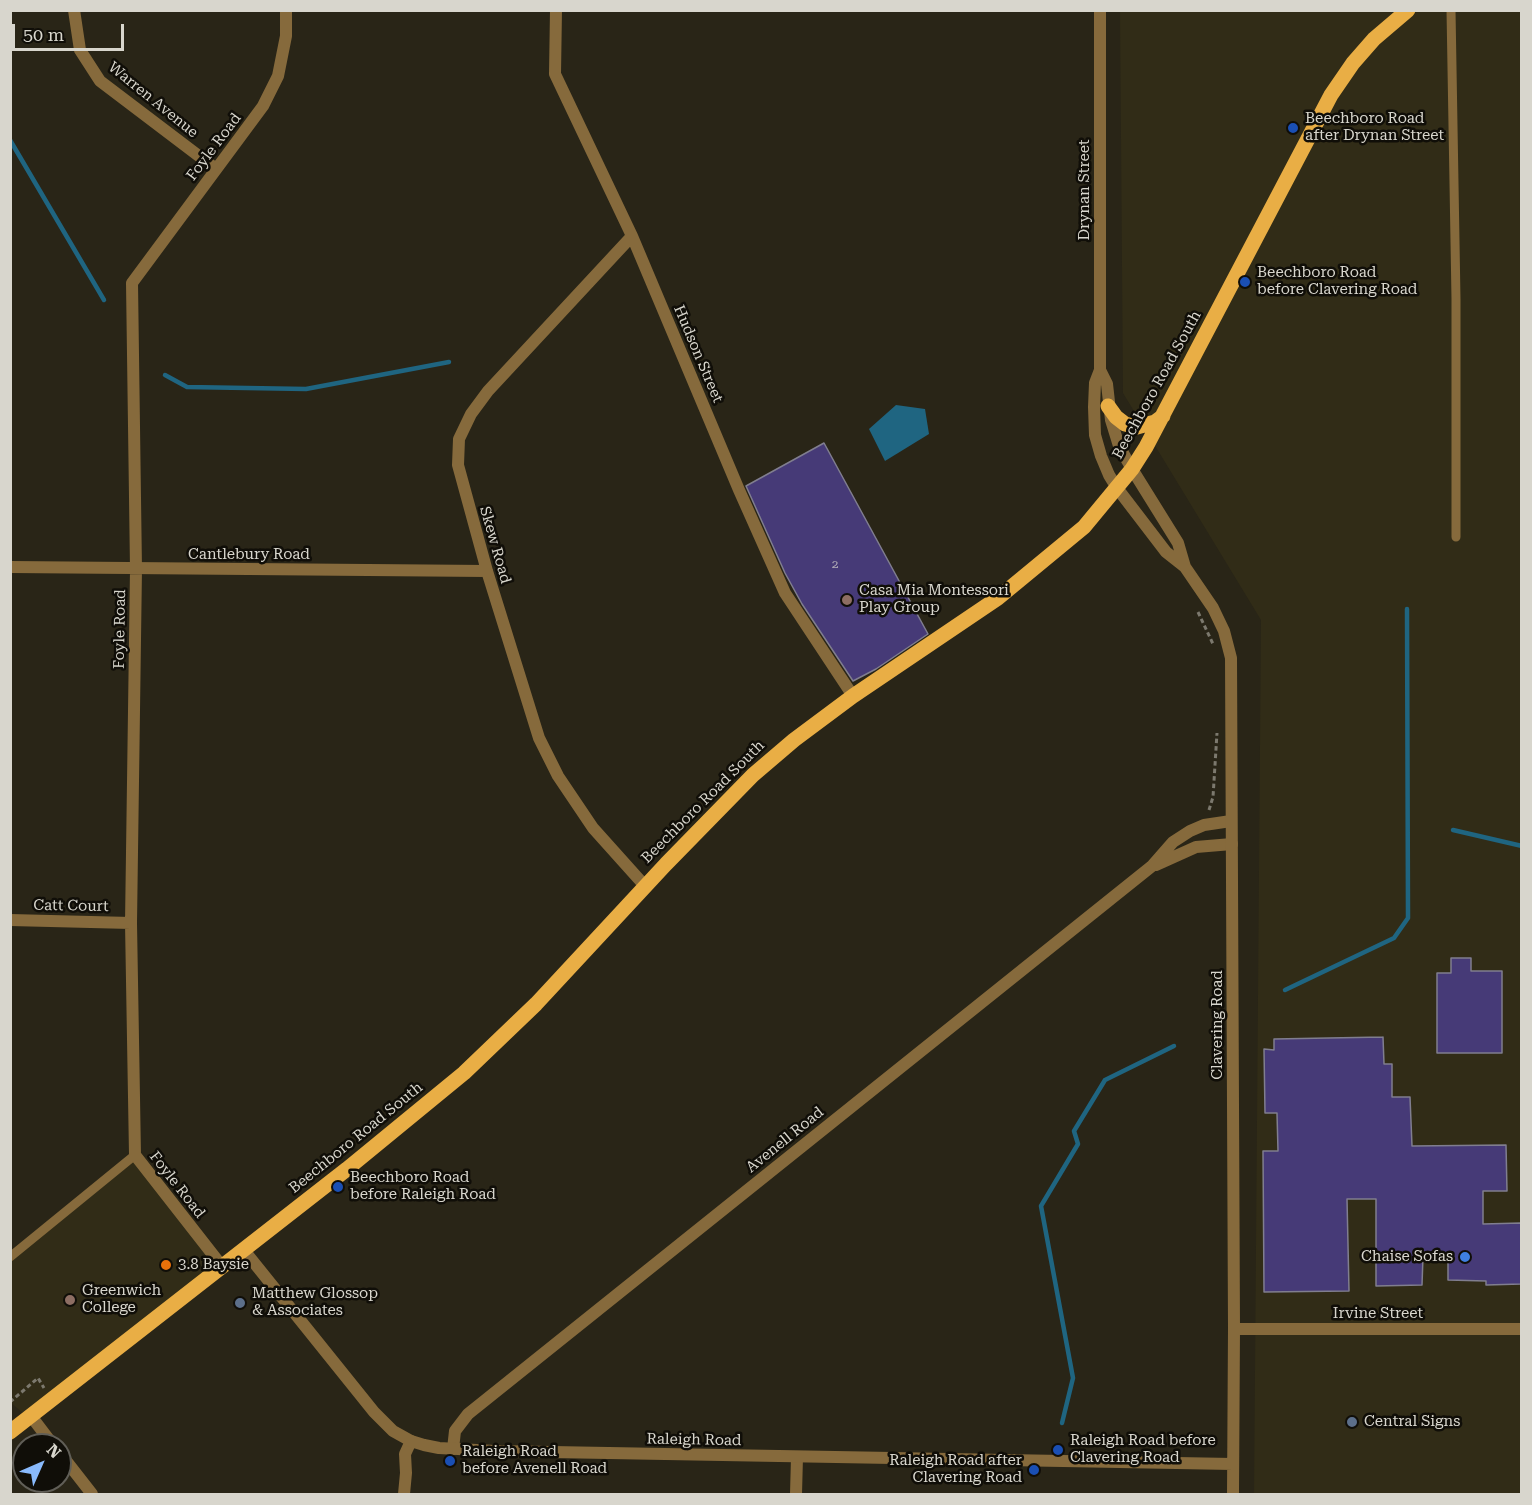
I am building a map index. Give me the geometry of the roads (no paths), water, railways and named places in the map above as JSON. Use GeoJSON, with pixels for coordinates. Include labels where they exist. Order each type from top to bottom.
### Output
{"type":"FeatureCollection","features":[{"type":"Feature","properties":{"kind":"main road","name":"Beechboro Road South"},"geometry":{"type":"LineString","coordinates":[[10,1432],[425,1107],[482,1057],[547,993],[645,886],[753,775],[794,740],[853,696],[998,598],[1084,527],[1132,469],[1163,416],[1331,95],[1353,63],[1400,13]]}},
{"type":"Feature","properties":{"kind":"main road"},"geometry":{"type":"LineString","coordinates":[[1108,406],[1125,424],[1137,427],[1155,423],[1163,416]]}},
{"type":"Feature","properties":{"kind":"street","name":"Warren Avenue"},"geometry":{"type":"LineString","coordinates":[[74,10],[80,50],[100,81],[216,169]]}},
{"type":"Feature","properties":{"kind":"street","name":"Foyle Road"},"geometry":{"type":"LineString","coordinates":[[221,1265],[135,1155],[130,923],[136,569],[132,283],[263,106],[278,76],[286,36],[286,10]]}},
{"type":"Feature","properties":{"kind":"street","name":"Hudson Street"},"geometry":{"type":"LineString","coordinates":[[556,10],[555,74],[632,236],[785,593],[853,696]]}},
{"type":"Feature","properties":{"kind":"street","name":"Drynan Street"},"geometry":{"type":"LineString","coordinates":[[1100,10],[1100,370],[1094,392],[1095,435],[1101,456],[1117,488]]}},
{"type":"Feature","properties":{"kind":"street","name":"Skew Road"},"geometry":{"type":"LineString","coordinates":[[632,236],[488,391],[471,414],[459,439],[458,465],[486,571],[539,738],[558,776],[593,828],[645,886]]}},
{"type":"Feature","properties":{"kind":"street","name":"Drynan Street"},"geometry":{"type":"LineString","coordinates":[[1100,370],[1107,384],[1108,406],[1119,447],[1132,469]]}},
{"type":"Feature","properties":{"kind":"street","name":"Clavering Road"},"geometry":{"type":"LineString","coordinates":[[1132,469],[1178,543],[1185,567]]}},
{"type":"Feature","properties":{"kind":"street","name":"Clavering Road"},"geometry":{"type":"LineString","coordinates":[[1117,488],[1166,552],[1185,567],[1213,608],[1228,644],[1232,681],[1233,1494]]}},
{"type":"Feature","properties":{"kind":"street","name":"Cantlebury Road"},"geometry":{"type":"LineString","coordinates":[[10,567],[486,571]]}},
{"type":"Feature","properties":{"kind":"street","name":"Avenell Road"},"geometry":{"type":"LineString","coordinates":[[453,1449],[455,1431],[468,1414],[1152,866],[1173,842],[1204,825],[1231,821]]}},
{"type":"Feature","properties":{"kind":"street","name":"Avenell Road"},"geometry":{"type":"LineString","coordinates":[[1152,866],[1196,847],[1232,844]]}},
{"type":"Feature","properties":{"kind":"street","name":"Catt Court"},"geometry":{"type":"LineString","coordinates":[[10,920],[130,923]]}},
{"type":"Feature","properties":{"kind":"street","name":"Raleigh Road"},"geometry":{"type":"LineString","coordinates":[[243,1250],[374,1412],[393,1431],[411,1441],[439,1448],[796,1457],[1233,1464]]}},
{"type":"Feature","properties":{"kind":"street","name":"Irvine Street"},"geometry":{"type":"LineString","coordinates":[[1234,1329],[1521,1329]]}},
{"type":"Feature","properties":{"kind":"street"},"geometry":{"type":"LineString","coordinates":[[31,1416],[44,1433]]}},
{"type":"Feature","properties":{"kind":"street"},"geometry":{"type":"LineString","coordinates":[[404,1494],[405,1454],[411,1441]]}},
{"type":"Feature","properties":{"kind":"street"},"geometry":{"type":"LineString","coordinates":[[796,1457],[796,1494]]}},
{"type":"Feature","properties":{"kind":"street"},"geometry":{"type":"LineString","coordinates":[[72,1469],[92,1494]]}},
{"type":"Feature","properties":{"kind":"lane"},"geometry":{"type":"LineString","coordinates":[[1451,10],[1456,299],[1456,537]]}},
{"type":"Feature","properties":{"kind":"lane"},"geometry":{"type":"LineString","coordinates":[[10,1257],[135,1155]]}},
{"type":"Feature","properties":{"kind":"water"},"geometry":{"type":"Polygon","coordinates":[[[896,405],[925,409],[929,434],[885,461],[869,429],[896,405]]]}},
{"type":"Feature","properties":{"kind":"waterway"},"geometry":{"type":"LineString","coordinates":[[10,140],[104,300]]}},
{"type":"Feature","properties":{"kind":"waterway"},"geometry":{"type":"LineString","coordinates":[[165,375],[187,387],[306,389],[449,362]]}},
{"type":"Feature","properties":{"kind":"waterway"},"geometry":{"type":"LineString","coordinates":[[1285,990],[1394,938],[1408,918],[1407,609]]}},
{"type":"Feature","properties":{"kind":"waterway"},"geometry":{"type":"LineString","coordinates":[[1453,830],[1522,846]]}},
{"type":"Feature","properties":{"kind":"waterway"},"geometry":{"type":"LineString","coordinates":[[1062,1423],[1073,1378],[1041,1206],[1078,1144],[1074,1131],[1105,1080],[1174,1046]]}},
{"type":"Feature","properties":{"kind":"place","name":"Beechboro Road after Drynan Street"},"geometry":{"type":"Point","coordinates":[1293,128]}},
{"type":"Feature","properties":{"kind":"place","name":"Beechboro Road before Clavering Road"},"geometry":{"type":"Point","coordinates":[1245,282]}},
{"type":"Feature","properties":{"kind":"place","name":"Casa Mia Montessori Play Group"},"geometry":{"type":"Point","coordinates":[847,600]}},
{"type":"Feature","properties":{"kind":"place","name":"Beechboro Road before Raleigh Road"},"geometry":{"type":"Point","coordinates":[338,1187]}},
{"type":"Feature","properties":{"kind":"place","name":"Chaise Sofas"},"geometry":{"type":"Point","coordinates":[1465,1257]}},
{"type":"Feature","properties":{"kind":"place","name":"3.8 Baysie"},"geometry":{"type":"Point","coordinates":[166,1265]}},
{"type":"Feature","properties":{"kind":"place","name":"Greenwich College"},"geometry":{"type":"Point","coordinates":[70,1300]}},
{"type":"Feature","properties":{"kind":"place","name":"Matthew Glossop & Associates"},"geometry":{"type":"Point","coordinates":[240,1303]}},
{"type":"Feature","properties":{"kind":"place","name":"Central Signs"},"geometry":{"type":"Point","coordinates":[1352,1422]}},
{"type":"Feature","properties":{"kind":"place","name":"Raleigh Road before Clavering Road"},"geometry":{"type":"Point","coordinates":[1058,1450]}},
{"type":"Feature","properties":{"kind":"place","name":"Raleigh Road before Avenell Road"},"geometry":{"type":"Point","coordinates":[450,1461]}},
{"type":"Feature","properties":{"kind":"place","name":"Raleigh Road after Clavering Road"},"geometry":{"type":"Point","coordinates":[1034,1470]}}]}
